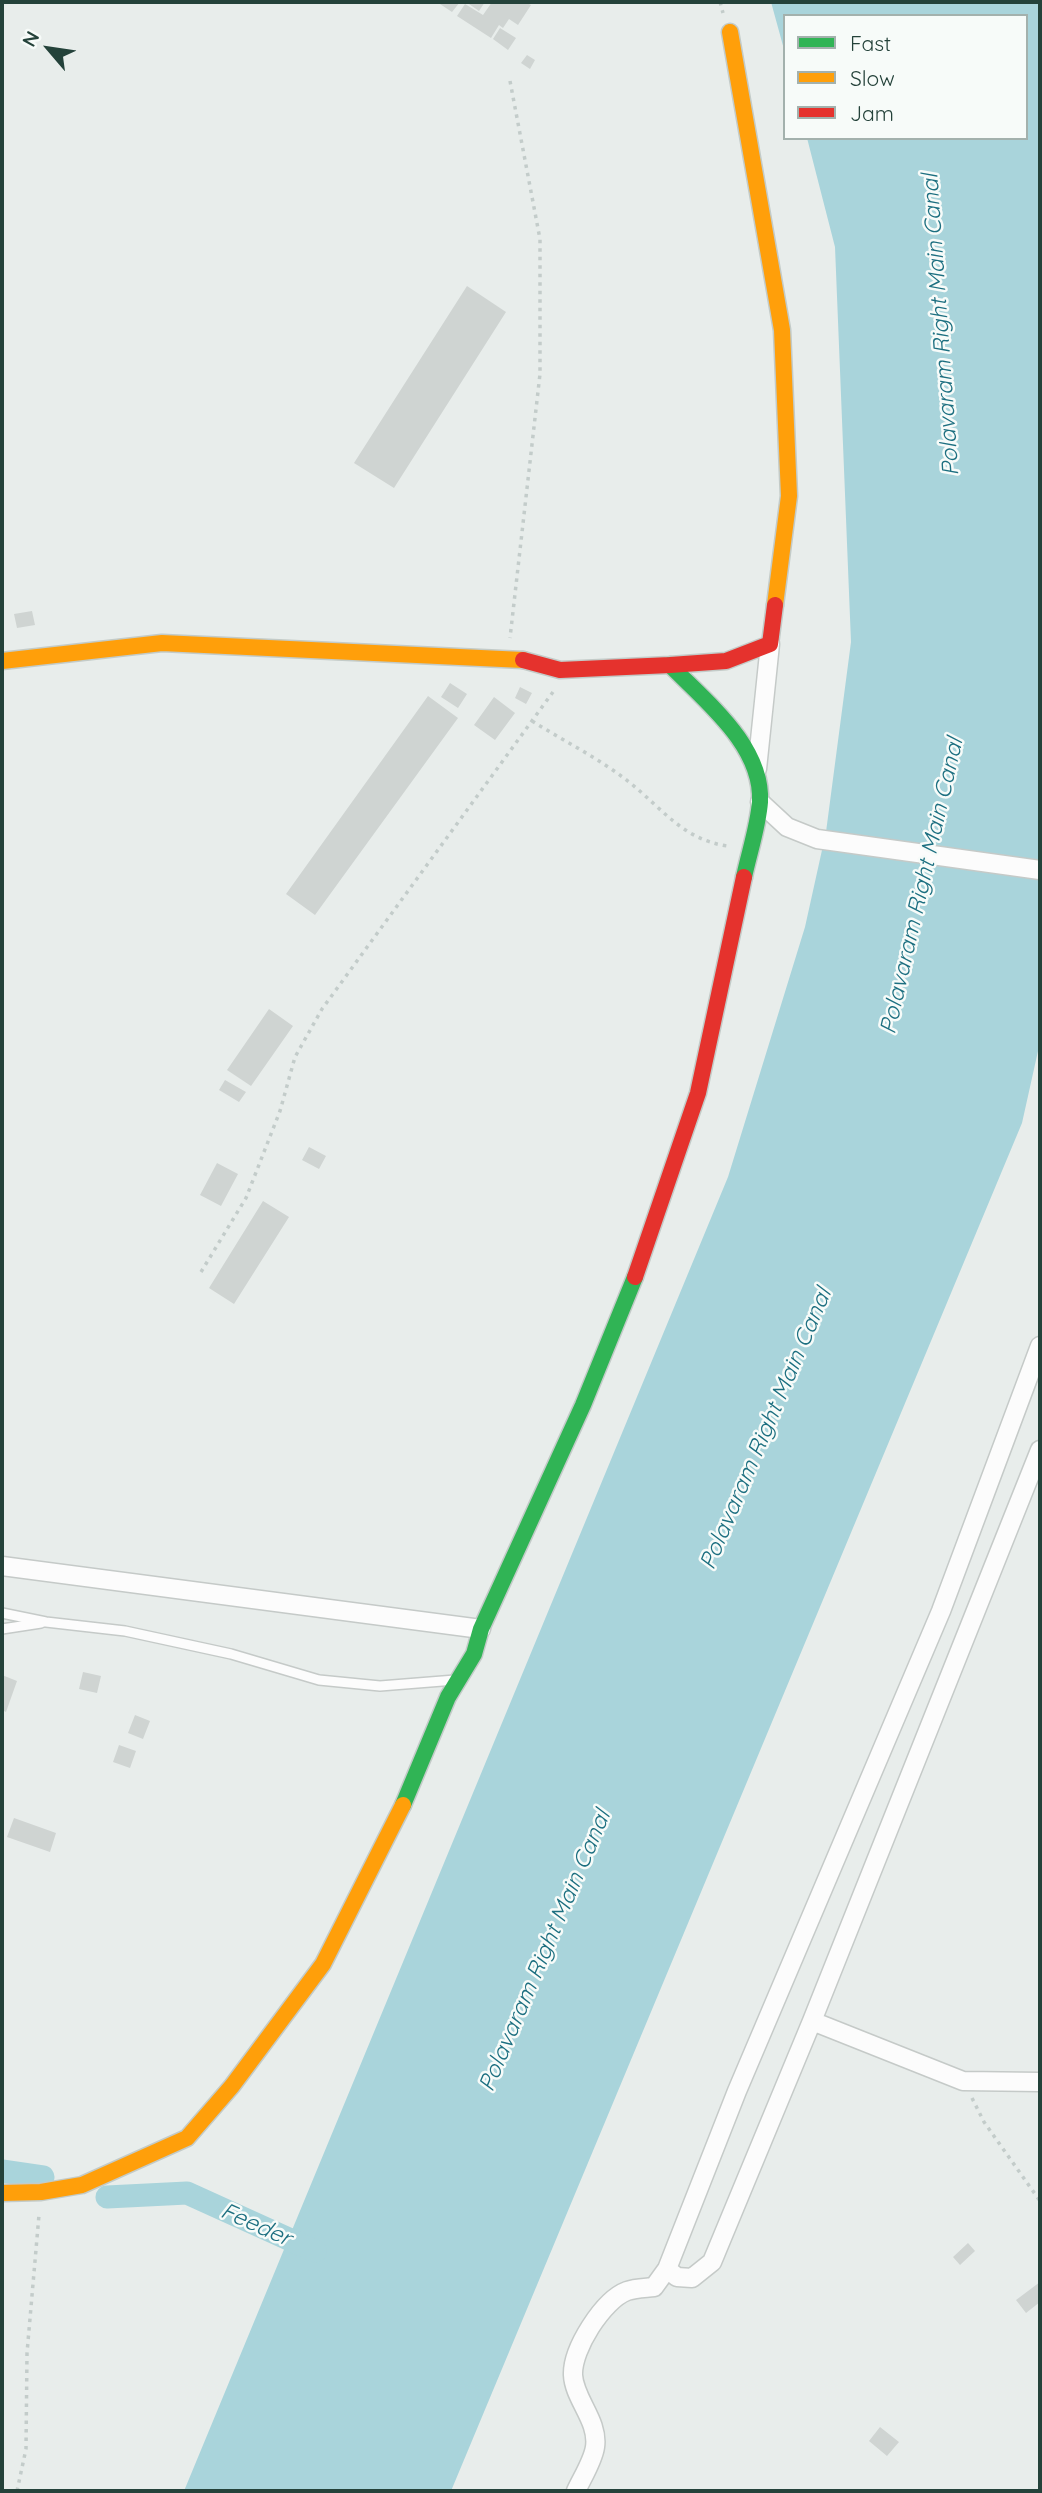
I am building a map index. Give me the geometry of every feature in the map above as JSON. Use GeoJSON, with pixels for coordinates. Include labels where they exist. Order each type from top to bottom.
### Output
{"type":"FeatureCollection","features":[{"type":"Feature","properties":{"kind":"street"},"geometry":{"type":"LineString","coordinates":[[2,2193],[41,2192],[82,2185],[187,2138],[232,2086],[323,1964],[392,1831],[447,1698],[474,1654],[481,1629],[583,1405],[643,1256],[698,1093],[760,802],[757,769],[789,496],[782,330],[730,32]]}},
{"type":"Feature","properties":{"kind":"street"},"geometry":{"type":"LineString","coordinates":[[2,661],[162,643],[523,660],[560,670],[726,661],[770,644]]}},
{"type":"Feature","properties":{"kind":"street"},"geometry":{"type":"LineString","coordinates":[[670,665],[729,726],[757,769]]}},
{"type":"Feature","properties":{"kind":"street"},"geometry":{"type":"LineString","coordinates":[[760,802],[787,827],[817,839],[1040,870]]}},
{"type":"Feature","properties":{"kind":"street"},"geometry":{"type":"LineString","coordinates":[[576,2491],[596,2446],[592,2423],[573,2375],[579,2352],[589,2330],[605,2307],[626,2291],[654,2287],[667,2269],[737,2091],[941,1611],[1040,1346]]}},
{"type":"Feature","properties":{"kind":"street"},"geometry":{"type":"LineString","coordinates":[[667,2269],[677,2277],[692,2278],[712,2262],[812,2021],[1040,1450]]}},
{"type":"Feature","properties":{"kind":"street"},"geometry":{"type":"LineString","coordinates":[[2,1566],[481,1629]]}},
{"type":"Feature","properties":{"kind":"street"},"geometry":{"type":"LineString","coordinates":[[812,2021],[963,2081],[1040,2082]]}},
{"type":"Feature","properties":{"kind":"lane"},"geometry":{"type":"LineString","coordinates":[[2,1613],[46,1622],[125,1631],[231,1654],[319,1680],[380,1686],[460,1679]]}},
{"type":"Feature","properties":{"kind":"lane"},"geometry":{"type":"LineString","coordinates":[[2,1629],[46,1622]]}},
{"type":"Feature","properties":{"kind":"path"},"geometry":{"type":"LineString","coordinates":[[508,661],[540,374],[540,239],[510,81]]}},
{"type":"Feature","properties":{"kind":"path"},"geometry":{"type":"LineString","coordinates":[[201,1272],[246,1198],[280,1111],[295,1057],[322,1009],[555,690],[560,670]]}},
{"type":"Feature","properties":{"kind":"path"},"geometry":{"type":"LineString","coordinates":[[532,721],[628,781],[673,823],[706,843],[750,849]]}},
{"type":"Feature","properties":{"kind":"path"},"geometry":{"type":"LineString","coordinates":[[963,2081],[984,2122],[1040,2202]]}},
{"type":"Feature","properties":{"kind":"path"},"geometry":{"type":"LineString","coordinates":[[17,2491],[26,2449],[27,2353],[41,2192]]}},
{"type":"Feature","properties":{"kind":"water","name":"Polavaram Right Main Canal"},"geometry":{"type":"Polygon","coordinates":[[[771,2],[1040,2],[1040,1042],[1022,1123],[451,2491],[184,2491],[728,1177],[805,927],[826,832],[851,642],[835,247],[808,140],[1028,140],[1028,14],[783,14],[783,46],[771,2]]]}},
{"type":"Feature","properties":{"kind":"building"},"geometry":{"type":"Polygon","coordinates":[[[437,2],[460,2],[452,12],[437,2]]]}},
{"type":"Feature","properties":{"kind":"building"},"geometry":{"type":"Polygon","coordinates":[[[485,2],[479,11],[469,4],[485,2]]]}},
{"type":"Feature","properties":{"kind":"building"},"geometry":{"type":"Polygon","coordinates":[[[492,2],[525,2],[531,5],[518,25],[509,19],[503,28],[499,25],[491,38],[457,16],[465,4],[483,15],[492,2]]]}},
{"type":"Feature","properties":{"kind":"building"},"geometry":{"type":"Polygon","coordinates":[[[500,28],[516,38],[508,50],[493,39],[500,28]]]}},
{"type":"Feature","properties":{"kind":"building"},"geometry":{"type":"Polygon","coordinates":[[[527,55],[535,60],[530,69],[521,63],[527,55]]]}},
{"type":"Feature","properties":{"kind":"building"},"geometry":{"type":"Polygon","coordinates":[[[467,286],[506,312],[394,488],[354,463],[467,286]]]}},
{"type":"Feature","properties":{"kind":"building"},"geometry":{"type":"Polygon","coordinates":[[[32,611],[35,625],[17,628],[14,614],[32,611]]]}},
{"type":"Feature","properties":{"kind":"building"},"geometry":{"type":"Polygon","coordinates":[[[450,683],[467,694],[458,708],[441,697],[450,683]]]}},
{"type":"Feature","properties":{"kind":"building"},"geometry":{"type":"Polygon","coordinates":[[[520,687],[532,693],[526,704],[515,698],[520,687]]]}},
{"type":"Feature","properties":{"kind":"building"},"geometry":{"type":"Polygon","coordinates":[[[428,696],[458,718],[315,915],[286,894],[428,696]]]}},
{"type":"Feature","properties":{"kind":"building"},"geometry":{"type":"Polygon","coordinates":[[[494,697],[515,713],[495,740],[474,725],[494,697]]]}},
{"type":"Feature","properties":{"kind":"building"},"geometry":{"type":"Polygon","coordinates":[[[269,1009],[293,1026],[251,1086],[227,1070],[269,1009]]]}},
{"type":"Feature","properties":{"kind":"building"},"geometry":{"type":"Polygon","coordinates":[[[225,1080],[246,1092],[239,1102],[219,1090],[225,1080]]]}},
{"type":"Feature","properties":{"kind":"building"},"geometry":{"type":"Polygon","coordinates":[[[309,1147],[326,1156],[319,1169],[302,1160],[309,1147]]]}},
{"type":"Feature","properties":{"kind":"building"},"geometry":{"type":"Polygon","coordinates":[[[217,1163],[238,1174],[221,1206],[200,1195],[217,1163]]]}},
{"type":"Feature","properties":{"kind":"building"},"geometry":{"type":"Polygon","coordinates":[[[263,1201],[289,1217],[234,1304],[209,1288],[263,1201]]]}},
{"type":"Feature","properties":{"kind":"building"},"geometry":{"type":"Polygon","coordinates":[[[83,1672],[101,1676],[97,1693],[79,1689],[83,1672]]]}},
{"type":"Feature","properties":{"kind":"building"},"geometry":{"type":"Polygon","coordinates":[[[2,1675],[17,1681],[6,1712],[2,1710],[2,1675]]]}},
{"type":"Feature","properties":{"kind":"building"},"geometry":{"type":"Polygon","coordinates":[[[135,1715],[150,1721],[143,1739],[128,1733],[135,1715]]]}},
{"type":"Feature","properties":{"kind":"building"},"geometry":{"type":"Polygon","coordinates":[[[119,1745],[136,1751],[130,1768],[113,1762],[119,1745]]]}},
{"type":"Feature","properties":{"kind":"building"},"geometry":{"type":"Polygon","coordinates":[[[14,1818],[56,1833],[50,1852],[7,1837],[14,1818]]]}},
{"type":"Feature","properties":{"kind":"building"},"geometry":{"type":"Polygon","coordinates":[[[968,2243],[975,2251],[960,2265],[953,2257],[968,2243]]]}},
{"type":"Feature","properties":{"kind":"building"},"geometry":{"type":"Polygon","coordinates":[[[1040,2282],[1040,2302],[1026,2313],[1016,2300],[1040,2282]]]}},
{"type":"Feature","properties":{"kind":"building"},"geometry":{"type":"Polygon","coordinates":[[[880,2427],[899,2442],[887,2456],[869,2441],[880,2427]]]}},
{"type":"Feature","properties":{"kind":"waterway","name":"Feeder"},"geometry":{"type":"LineString","coordinates":[[2,2171],[43,2177]]}},
{"type":"Feature","properties":{"kind":"waterway","name":"Feeder"},"geometry":{"type":"LineString","coordinates":[[107,2197],[187,2193],[315,2251]]}},
{"type":"Feature","properties":{"kind":"traffic: fast"},"geometry":{"type":"LineString","coordinates":[[670,665],[730,726],[752,762],[760,802],[744,877]]}},
{"type":"Feature","properties":{"kind":"traffic: fast"},"geometry":{"type":"LineString","coordinates":[[403,1805],[448,1697],[474,1654],[481,1629],[583,1405],[635,1277]]}},
{"type":"Feature","properties":{"kind":"traffic: slow"},"geometry":{"type":"LineString","coordinates":[[730,32],[782,330],[789,496],[775,605]]}},
{"type":"Feature","properties":{"kind":"traffic: slow"},"geometry":{"type":"LineString","coordinates":[[2,661],[162,643],[523,660]]}},
{"type":"Feature","properties":{"kind":"traffic: slow"},"geometry":{"type":"LineString","coordinates":[[2,2193],[41,2192],[82,2185],[187,2138],[232,2086],[323,1964],[403,1805]]}},
{"type":"Feature","properties":{"kind":"traffic: jam"},"geometry":{"type":"LineString","coordinates":[[523,660],[560,670],[726,661],[770,644],[775,605]]}},
{"type":"Feature","properties":{"kind":"traffic: jam"},"geometry":{"type":"LineString","coordinates":[[635,1277],[698,1093],[744,877]]}}]}
